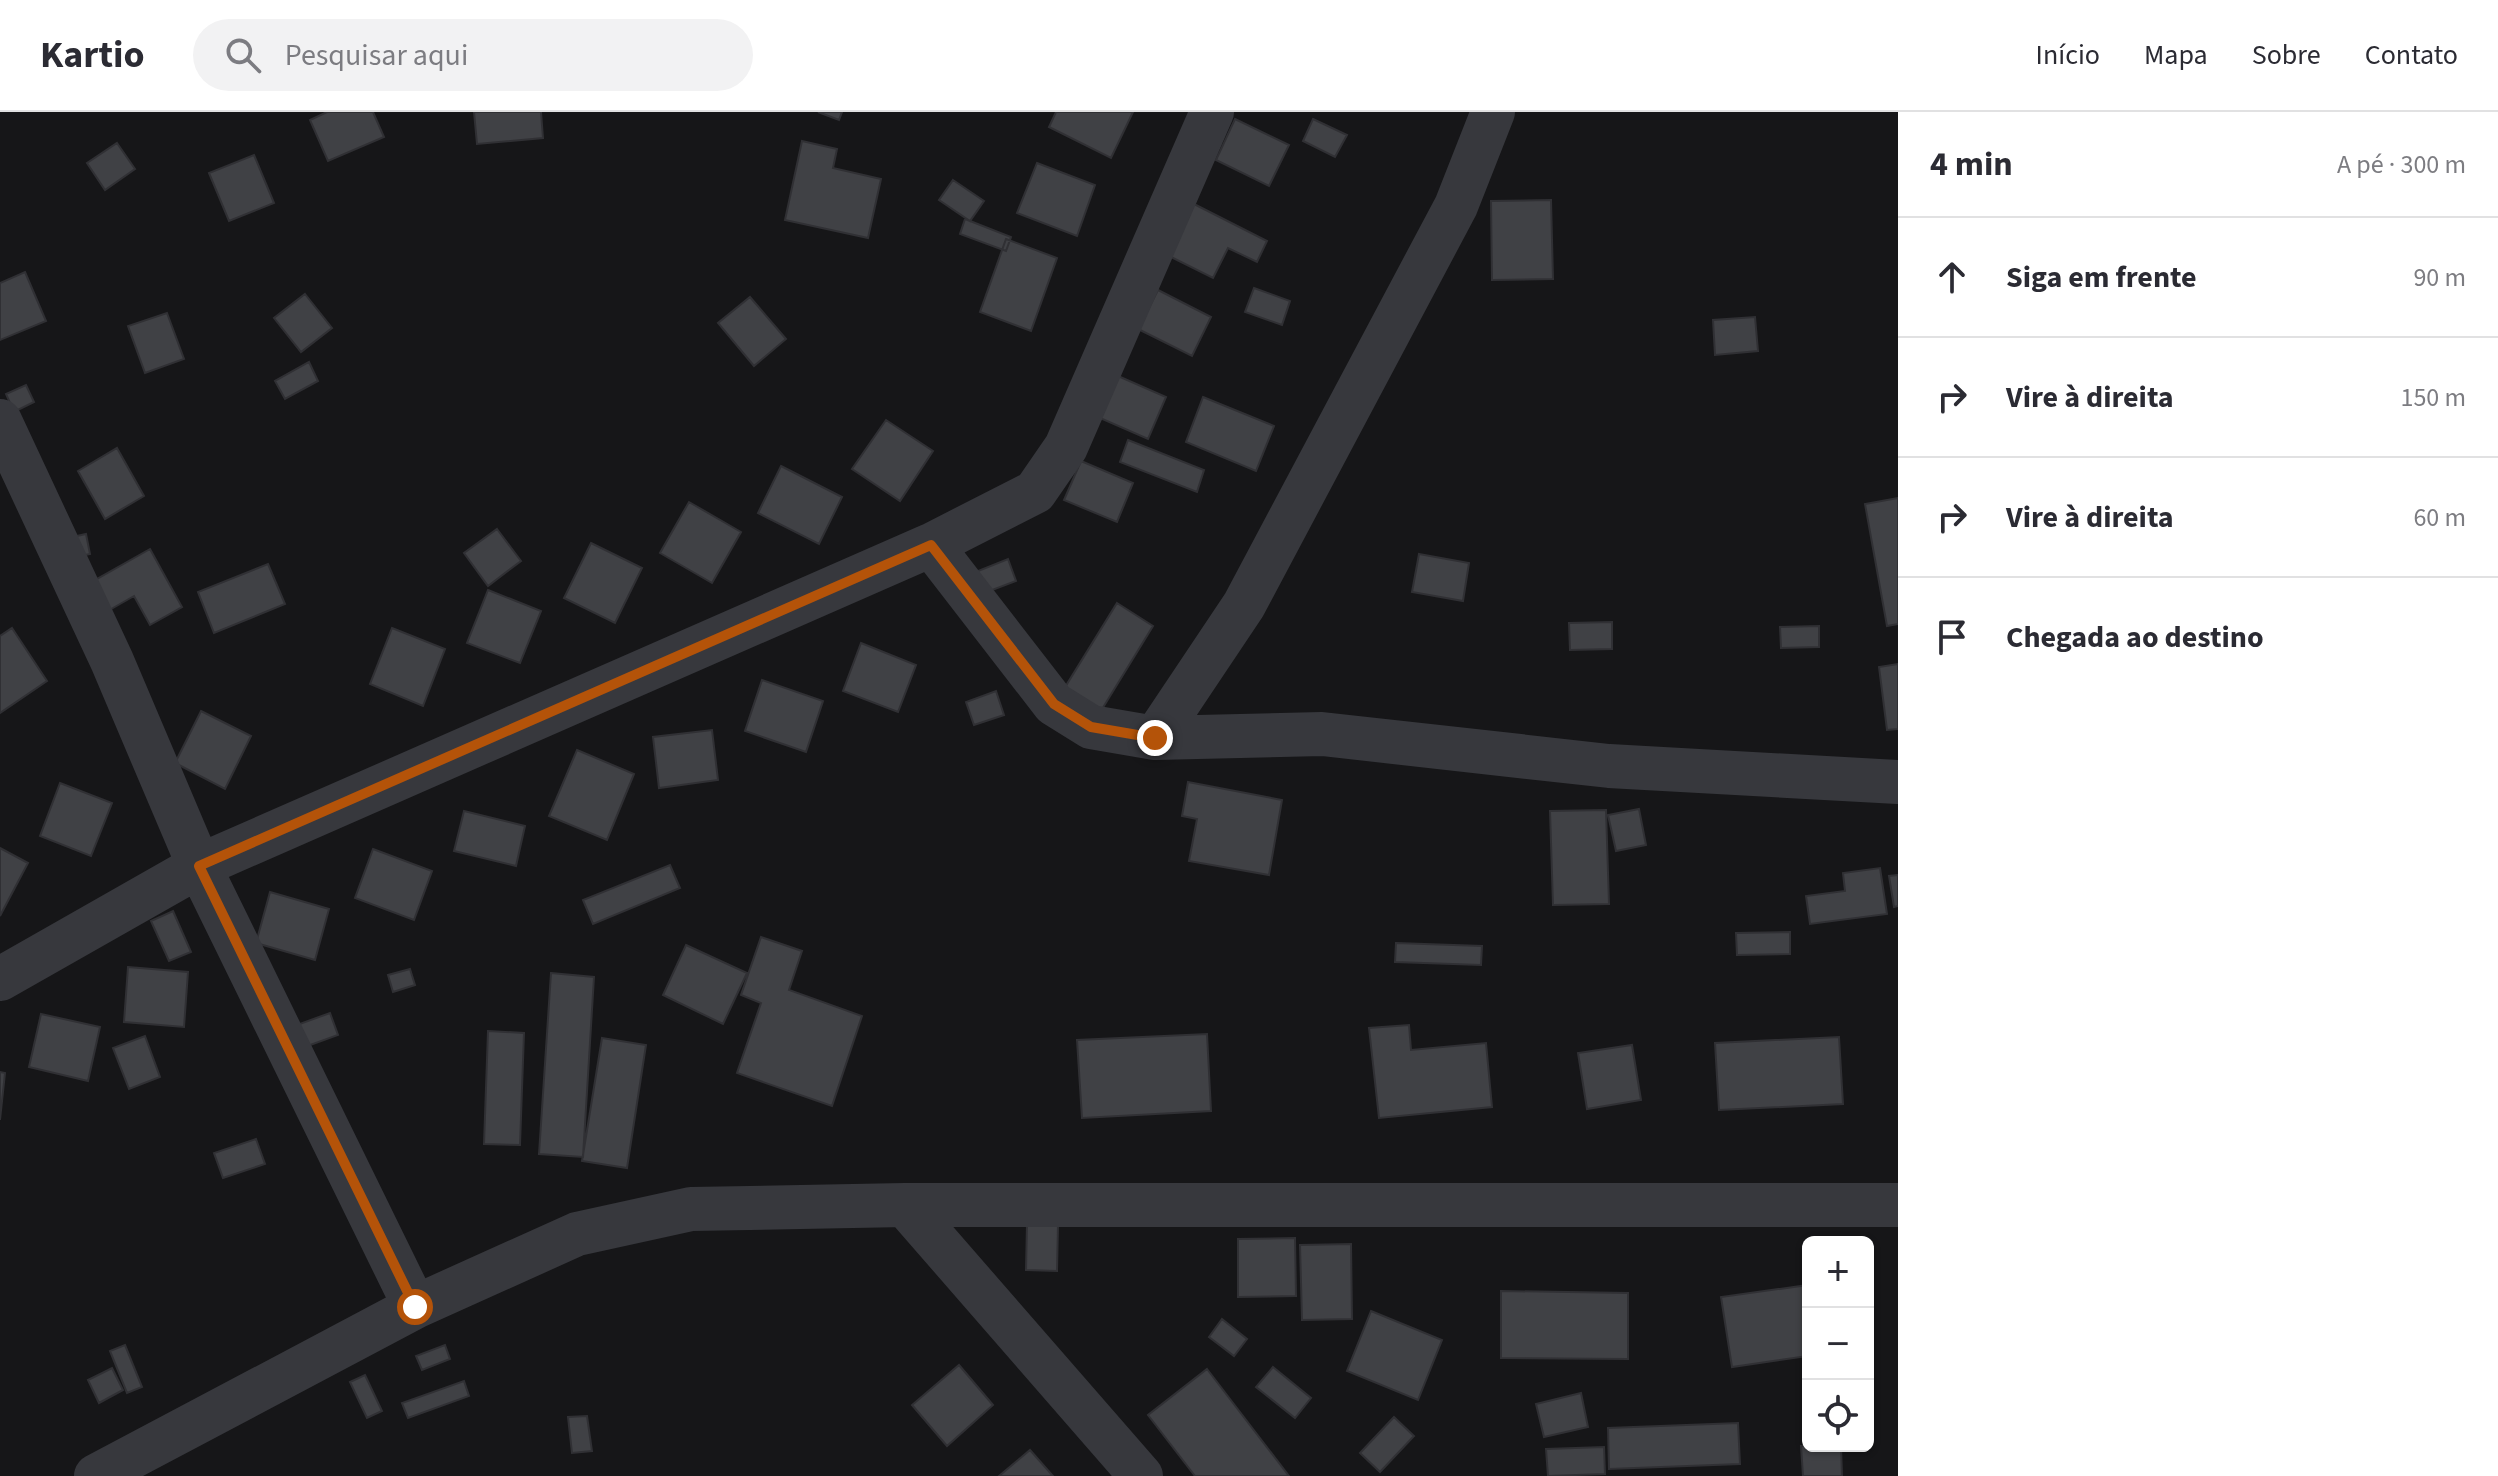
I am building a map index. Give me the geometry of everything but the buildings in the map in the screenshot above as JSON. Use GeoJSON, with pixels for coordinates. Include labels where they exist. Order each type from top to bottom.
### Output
{"type":"FeatureCollection","features":[{"type":"Feature","properties":{"kind":"street"},"geometry":{"type":"LineString","coordinates":[[0,979],[199,866],[931,545],[1035,492],[1066,447],[1212,112]]}},
{"type":"Feature","properties":{"kind":"street"},"geometry":{"type":"LineString","coordinates":[[1155,738],[1244,605],[1456,206],[1493,112]]}},
{"type":"Feature","properties":{"kind":"street"},"geometry":{"type":"LineString","coordinates":[[0,421],[112,661],[199,866],[415,1307]]}},
{"type":"Feature","properties":{"kind":"street"},"geometry":{"type":"LineString","coordinates":[[931,545],[1054,704],[1091,727],[1155,738],[1322,734],[1609,766],[1898,782]]}},
{"type":"Feature","properties":{"kind":"street"},"geometry":{"type":"LineString","coordinates":[[905,1205],[1141,1476]]}},
{"type":"Feature","properties":{"kind":"street"},"geometry":{"type":"LineString","coordinates":[[96,1476],[415,1307],[577,1234],[691,1209],[905,1205],[1898,1205]]}},
{"type":"Feature","properties":{"kind":"route"},"geometry":{"type":"LineString","coordinates":[[415,1307],[199,866],[931,545],[1054,704],[1091,727],[1155,738]]}}]}
